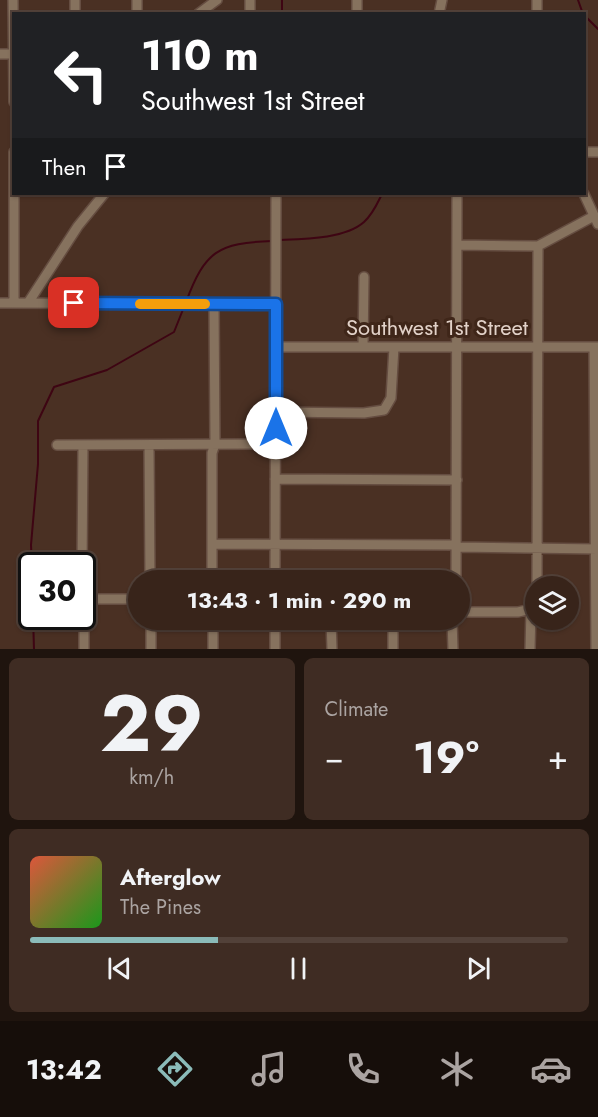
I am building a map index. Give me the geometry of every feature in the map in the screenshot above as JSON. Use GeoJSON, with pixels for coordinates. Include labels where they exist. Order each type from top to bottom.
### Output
{"type":"FeatureCollection","features":[{"type":"Feature","properties":{"kind":"street"},"geometry":{"type":"LineString","coordinates":[[200,12],[201,0]]}},
{"type":"Feature","properties":{"kind":"street"},"geometry":{"type":"LineString","coordinates":[[200,12],[217,0]]}},
{"type":"Feature","properties":{"kind":"street"},"geometry":{"type":"LineString","coordinates":[[13,195],[14,303]]}},
{"type":"Feature","properties":{"kind":"street"},"geometry":{"type":"LineString","coordinates":[[28,303],[78,226],[103,195]]}},
{"type":"Feature","properties":{"kind":"street"},"geometry":{"type":"LineString","coordinates":[[275,570],[276,195]]}},
{"type":"Feature","properties":{"kind":"street"},"geometry":{"type":"LineString","coordinates":[[456,570],[457,195]]}},
{"type":"Feature","properties":{"kind":"street"},"geometry":{"type":"LineString","coordinates":[[458,245],[538,246],[596,220],[584,195]]}},
{"type":"Feature","properties":{"kind":"street"},"geometry":{"type":"LineString","coordinates":[[537,576],[538,246]]}},
{"type":"Feature","properties":{"kind":"street"},"geometry":{"type":"LineString","coordinates":[[363,346],[364,277]]}},
{"type":"Feature","properties":{"kind":"street"},"geometry":{"type":"LineString","coordinates":[[0,303],[276,304]]}},
{"type":"Feature","properties":{"kind":"street"},"geometry":{"type":"LineString","coordinates":[[212,570],[214,304]]}},
{"type":"Feature","properties":{"kind":"street","name":"Southwest 1st Street"},"geometry":{"type":"LineString","coordinates":[[276,346],[596,347]]}},
{"type":"Feature","properties":{"kind":"street"},"geometry":{"type":"LineString","coordinates":[[276,412],[364,413],[384,410],[391,398],[394,347]]}},
{"type":"Feature","properties":{"kind":"street"},"geometry":{"type":"LineString","coordinates":[[596,347],[596,649]]}},
{"type":"Feature","properties":{"kind":"street"},"geometry":{"type":"LineString","coordinates":[[57,445],[213,448],[276,444]]}},
{"type":"Feature","properties":{"kind":"street"},"geometry":{"type":"LineString","coordinates":[[82,552],[83,445]]}},
{"type":"Feature","properties":{"kind":"street"},"geometry":{"type":"LineString","coordinates":[[149,445],[150,570]]}},
{"type":"Feature","properties":{"kind":"street"},"geometry":{"type":"LineString","coordinates":[[275,479],[457,480]]}},
{"type":"Feature","properties":{"kind":"street"},"geometry":{"type":"LineString","coordinates":[[212,544],[597,549]]}},
{"type":"Feature","properties":{"kind":"street"},"geometry":{"type":"LineString","coordinates":[[96,598],[128,599]]}},
{"type":"Feature","properties":{"kind":"street"},"geometry":{"type":"LineString","coordinates":[[470,612],[525,610]]}},
{"type":"Feature","properties":{"kind":"street"},"geometry":{"type":"LineString","coordinates":[[84,630],[84,649]]}},
{"type":"Feature","properties":{"kind":"street"},"geometry":{"type":"LineString","coordinates":[[151,630],[151,649]]}},
{"type":"Feature","properties":{"kind":"street"},"geometry":{"type":"LineString","coordinates":[[213,630],[213,649]]}},
{"type":"Feature","properties":{"kind":"street"},"geometry":{"type":"LineString","coordinates":[[275,630],[275,649]]}},
{"type":"Feature","properties":{"kind":"street"},"geometry":{"type":"LineString","coordinates":[[332,630],[332,649]]}},
{"type":"Feature","properties":{"kind":"street"},"geometry":{"type":"LineString","coordinates":[[393,630],[393,649]]}},
{"type":"Feature","properties":{"kind":"street"},"geometry":{"type":"LineString","coordinates":[[452,630],[453,649]]}},
{"type":"Feature","properties":{"kind":"street"},"geometry":{"type":"LineString","coordinates":[[530,630],[530,649]]}},
{"type":"Feature","properties":{"kind":"waterway"},"geometry":{"type":"LineString","coordinates":[[282,0],[282,12]]}},
{"type":"Feature","properties":{"kind":"waterway"},"geometry":{"type":"LineString","coordinates":[[578,0],[582,12]]}},
{"type":"Feature","properties":{"kind":"waterway"},"geometry":{"type":"LineString","coordinates":[[586,17],[598,29]]}},
{"type":"Feature","properties":{"kind":"waterway"},"geometry":{"type":"LineString","coordinates":[[278,240],[323,237],[356,228],[370,216],[381,195]]}},
{"type":"Feature","properties":{"kind":"waterway"},"geometry":{"type":"LineString","coordinates":[[186,302],[200,271],[216,253],[238,244],[272,241]]}},
{"type":"Feature","properties":{"kind":"waterway"},"geometry":{"type":"LineString","coordinates":[[31,552],[38,464],[38,421],[54,387],[107,370],[174,332],[184,307]]}},
{"type":"Feature","properties":{"kind":"waterway"},"geometry":{"type":"LineString","coordinates":[[33,630],[34,649]]}},
{"type":"Feature","properties":{"kind":"slow traffic"},"geometry":{"type":"LineString","coordinates":[[140,304],[205,304]]}},
{"type":"Feature","properties":{"kind":"route"},"geometry":{"type":"LineString","coordinates":[[74,303],[276,304],[276,428]]}}]}
